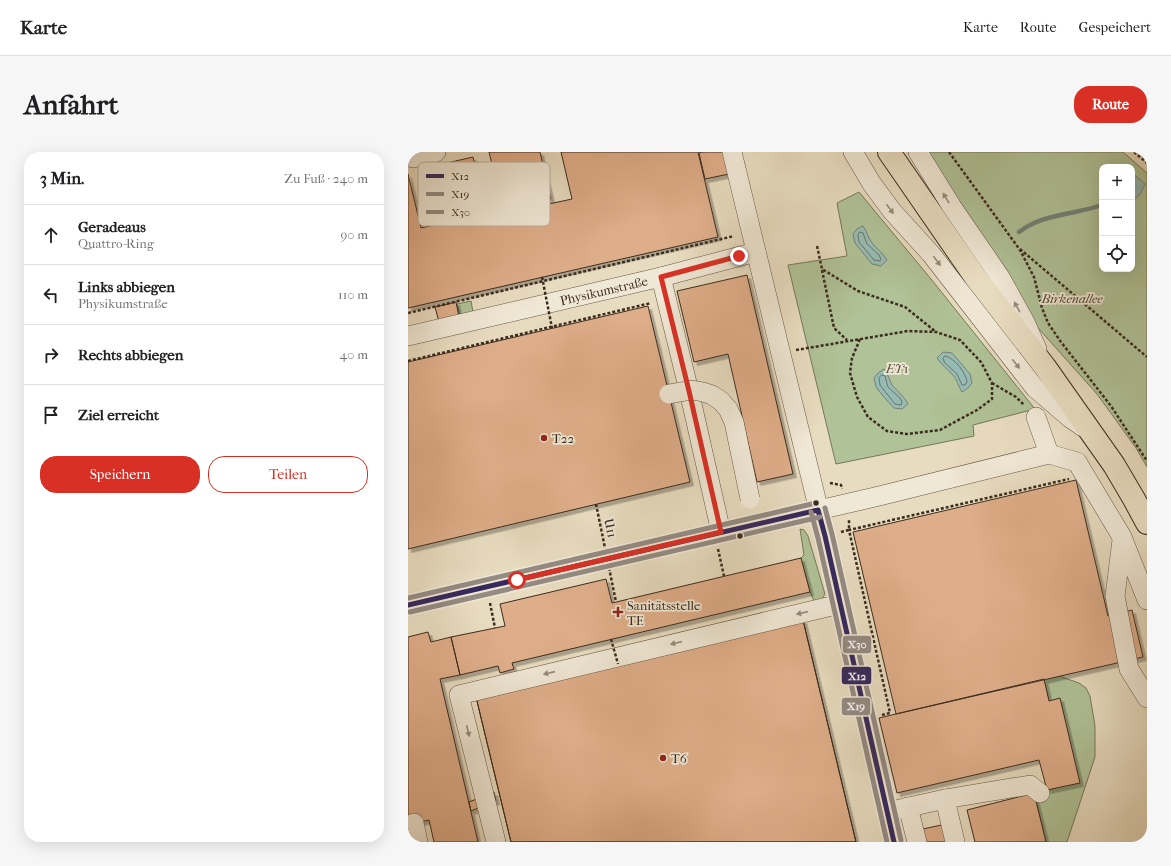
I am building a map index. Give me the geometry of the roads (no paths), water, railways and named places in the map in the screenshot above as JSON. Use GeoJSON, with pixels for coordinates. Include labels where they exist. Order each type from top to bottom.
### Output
{"type":"FeatureCollection","features":[{"type":"Feature","properties":{"kind":"main road"},"geometry":{"type":"LineString","coordinates":[[889,152],[976,278],[1045,367],[1114,465],[1147,523]]}},
{"type":"Feature","properties":{"kind":"lane"},"geometry":{"type":"LineString","coordinates":[[408,155],[413,158],[436,152]]}},
{"type":"Feature","properties":{"kind":"lane"},"geometry":{"type":"LineString","coordinates":[[732,152],[818,510],[894,842]]}},
{"type":"Feature","properties":{"kind":"lane"},"geometry":{"type":"LineString","coordinates":[[853,152],[872,184],[892,212],[931,254],[1035,388],[1070,418],[1091,432]]}},
{"type":"Feature","properties":{"kind":"lane"},"geometry":{"type":"LineString","coordinates":[[918,152],[952,207],[1000,277],[1025,322],[1045,367]]}},
{"type":"Feature","properties":{"kind":"lane"},"geometry":{"type":"LineString","coordinates":[[661,277],[756,252]]}},
{"type":"Feature","properties":{"kind":"lane","name":"Physikumstraße"},"geometry":{"type":"LineString","coordinates":[[408,336],[661,277],[689,391],[719,539]]}},
{"type":"Feature","properties":{"kind":"lane"},"geometry":{"type":"LineString","coordinates":[[669,394],[692,390],[702,392],[716,398],[728,409],[734,422],[756,524]]}},
{"type":"Feature","properties":{"kind":"lane"},"geometry":{"type":"LineString","coordinates":[[1036,417],[1049,454]]}},
{"type":"Feature","properties":{"kind":"lane"},"geometry":{"type":"LineString","coordinates":[[408,605],[719,539],[756,524],[1049,454],[1077,462],[1122,537],[1147,600]]}},
{"type":"Feature","properties":{"kind":"lane"},"geometry":{"type":"LineString","coordinates":[[1122,537],[1115,596],[1129,669],[1147,698]]}},
{"type":"Feature","properties":{"kind":"lane"},"geometry":{"type":"LineString","coordinates":[[496,842],[459,695],[840,604]]}},
{"type":"Feature","properties":{"kind":"lane"},"geometry":{"type":"LineString","coordinates":[[887,812],[945,798],[1030,785],[1040,793]]}},
{"type":"Feature","properties":{"kind":"lane"},"geometry":{"type":"LineString","coordinates":[[945,798],[955,842]]}},
{"type":"Feature","properties":{"kind":"lane"},"geometry":{"type":"LineString","coordinates":[[908,807],[917,842]]}},
{"type":"Feature","properties":{"kind":"lane"},"geometry":{"type":"LineString","coordinates":[[414,823],[418,842]]}},
{"type":"Feature","properties":{"kind":"water"},"geometry":{"type":"Polygon","coordinates":[[[1135,176],[1145,184],[1140,194],[1135,198],[1135,176]]]}},
{"type":"Feature","properties":{"kind":"water"},"geometry":{"type":"Polygon","coordinates":[[[863,226],[869,239],[887,260],[881,266],[872,264],[855,243],[853,234],[857,229],[863,226]]]}},
{"type":"Feature","properties":{"kind":"water"},"geometry":{"type":"Polygon","coordinates":[[[943,352],[952,353],[970,374],[972,383],[962,392],[954,377],[937,358],[943,352]]]}},
{"type":"Feature","properties":{"kind":"water"},"geometry":{"type":"Polygon","coordinates":[[[884,369],[892,384],[908,404],[902,409],[894,408],[876,387],[874,378],[884,369]]]}},
{"type":"Feature","properties":{"kind":"waterway"},"geometry":{"type":"LineString","coordinates":[[1019,232],[1039,221],[1099,206]]}},
{"type":"Feature","properties":{"kind":"place","name":"T22"},"geometry":{"type":"Point","coordinates":[544,438]}},
{"type":"Feature","properties":{"kind":"place","name":"Sanitätsstelle TE"},"geometry":{"type":"Point","coordinates":[618,612]}},
{"type":"Feature","properties":{"kind":"place","name":"T6"},"geometry":{"type":"Point","coordinates":[663,758]}},
{"type":"Feature","properties":{"kind":"park label","name":"Birkenallee"},"geometry":{"type":"Point","coordinates":[1072,298]}},
{"type":"Feature","properties":{"kind":"park label","name":"EY1"},"geometry":{"type":"Point","coordinates":[897,368]}}]}
